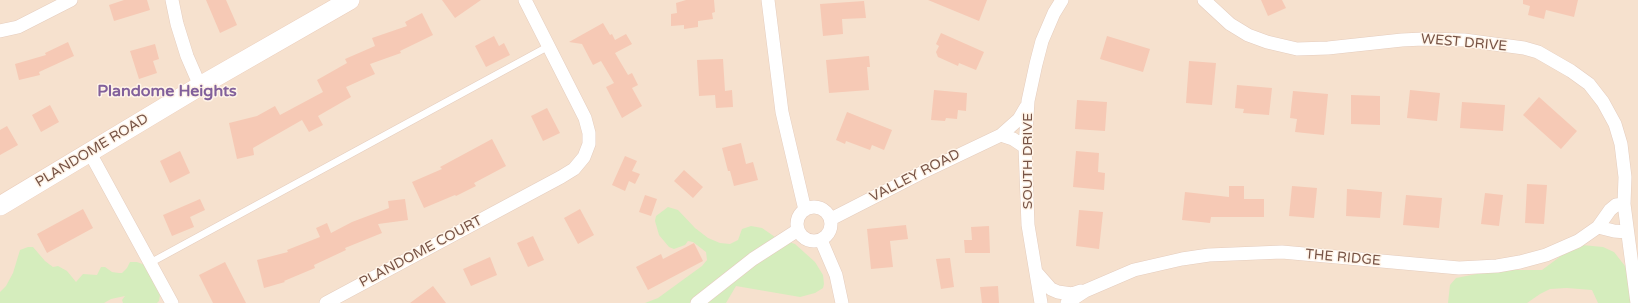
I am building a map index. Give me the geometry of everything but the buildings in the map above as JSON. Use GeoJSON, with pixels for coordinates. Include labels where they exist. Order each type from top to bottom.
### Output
{"type":"FeatureCollection","features":[{"type":"Feature","properties":{"kind":"main road","name":"PLANDOME ROAD"},"geometry":{"type":"LineString","coordinates":[[0,206],[200,86],[350,0]]}},
{"type":"Feature","properties":{"kind":"street"},"geometry":{"type":"LineString","coordinates":[[38,16],[52,0]]}},
{"type":"Feature","properties":{"kind":"street"},"geometry":{"type":"LineString","coordinates":[[0,31],[18,27],[71,0]]}},
{"type":"Feature","properties":{"kind":"street"},"geometry":{"type":"LineString","coordinates":[[172,0],[177,24],[187,56],[200,86]]}},
{"type":"Feature","properties":{"kind":"street","name":"PLANDOME COURT"},"geometry":{"type":"LineString","coordinates":[[326,303],[574,169],[584,157],[589,144],[589,133],[585,118],[525,0]]}},
{"type":"Feature","properties":{"kind":"street"},"geometry":{"type":"LineString","coordinates":[[768,0],[782,112],[805,210]]}},
{"type":"Feature","properties":{"kind":"street","name":"SOUTH DRIVE"},"geometry":{"type":"LineString","coordinates":[[1041,303],[1028,225],[1025,147],[1028,101],[1042,41],[1054,13],[1062,0]]}},
{"type":"Feature","properties":{"kind":"street","name":"WEST DRIVE"},"geometry":{"type":"LineString","coordinates":[[1204,0],[1230,24],[1248,35],[1267,42],[1297,49],[1328,48],[1402,40],[1443,39],[1524,48],[1538,52],[1568,69],[1589,84],[1603,102],[1615,124],[1622,144],[1627,232],[1637,303]]}},
{"type":"Feature","properties":{"kind":"street","name":"VALLEY ROAD"},"geometry":{"type":"LineString","coordinates":[[830,220],[919,174],[1001,135],[1019,119],[1028,101]]}},
{"type":"Feature","properties":{"kind":"street"},"geometry":{"type":"LineString","coordinates":[[1001,135],[1013,139],[1025,147]]}},
{"type":"Feature","properties":{"kind":"street"},"geometry":{"type":"LineString","coordinates":[[90,153],[172,303]]}},
{"type":"Feature","properties":{"kind":"street","name":"THE RIDGE"},"geometry":{"type":"LineString","coordinates":[[1035,271],[1051,289],[1058,292],[1072,294],[1085,291],[1134,270],[1209,255],[1282,252],[1443,267],[1497,266],[1546,255],[1578,241],[1598,227],[1610,210],[1616,205],[1625,210]]}},
{"type":"Feature","properties":{"kind":"street"},"geometry":{"type":"LineString","coordinates":[[810,208],[822,209],[826,212],[830,220],[831,228],[829,233],[821,240],[810,241],[801,235],[798,230],[798,219],[805,210],[810,208]]}},
{"type":"Feature","properties":{"kind":"street"},"geometry":{"type":"LineString","coordinates":[[1598,227],[1614,231],[1627,232]]}},
{"type":"Feature","properties":{"kind":"street"},"geometry":{"type":"LineString","coordinates":[[697,303],[753,259],[798,230]]}},
{"type":"Feature","properties":{"kind":"street"},"geometry":{"type":"LineString","coordinates":[[821,240],[836,275],[842,303]]}},
{"type":"Feature","properties":{"kind":"street","name":"THE RIDGE"},"geometry":{"type":"LineString","coordinates":[[1067,303],[1085,291]]}},
{"type":"Feature","properties":{"kind":"lane"},"geometry":{"type":"LineString","coordinates":[[150,263],[549,46]]}},
{"type":"Feature","properties":{"kind":"shaded area"},"geometry":{"type":"Polygon","coordinates":[[[0,0],[1638,0],[1638,303],[0,303],[0,0]]]}},
{"type":"Feature","properties":{"kind":"green space"},"geometry":{"type":"Polygon","coordinates":[[[668,207],[678,210],[695,228],[708,238],[720,243],[730,244],[738,240],[742,229],[751,226],[762,228],[775,237],[795,244],[815,262],[823,275],[823,288],[815,293],[800,297],[736,286],[726,303],[645,303],[658,298],[702,266],[707,260],[706,252],[693,242],[688,241],[685,245],[674,249],[669,247],[659,235],[655,221],[656,216],[668,207]]]}},
{"type":"Feature","properties":{"kind":"green space"},"geometry":{"type":"Polygon","coordinates":[[[1582,245],[1603,247],[1614,252],[1625,266],[1631,284],[1631,303],[1598,303],[1592,290],[1567,288],[1550,289],[1527,303],[1448,303],[1450,285],[1456,278],[1497,270],[1542,270],[1569,250],[1582,245]]]}},
{"type":"Feature","properties":{"kind":"green space"},"geometry":{"type":"Polygon","coordinates":[[[33,247],[45,261],[53,267],[58,266],[67,271],[76,282],[83,274],[97,275],[101,267],[105,267],[112,272],[122,273],[130,262],[137,262],[145,265],[161,289],[159,301],[157,303],[123,303],[122,300],[125,296],[111,299],[104,303],[0,303],[0,292],[6,286],[13,273],[20,250],[33,247]]]}},
{"type":"Feature","properties":{"kind":"district","name":"Plandome Heights"},"geometry":{"type":"Point","coordinates":[167,92]}}]}
